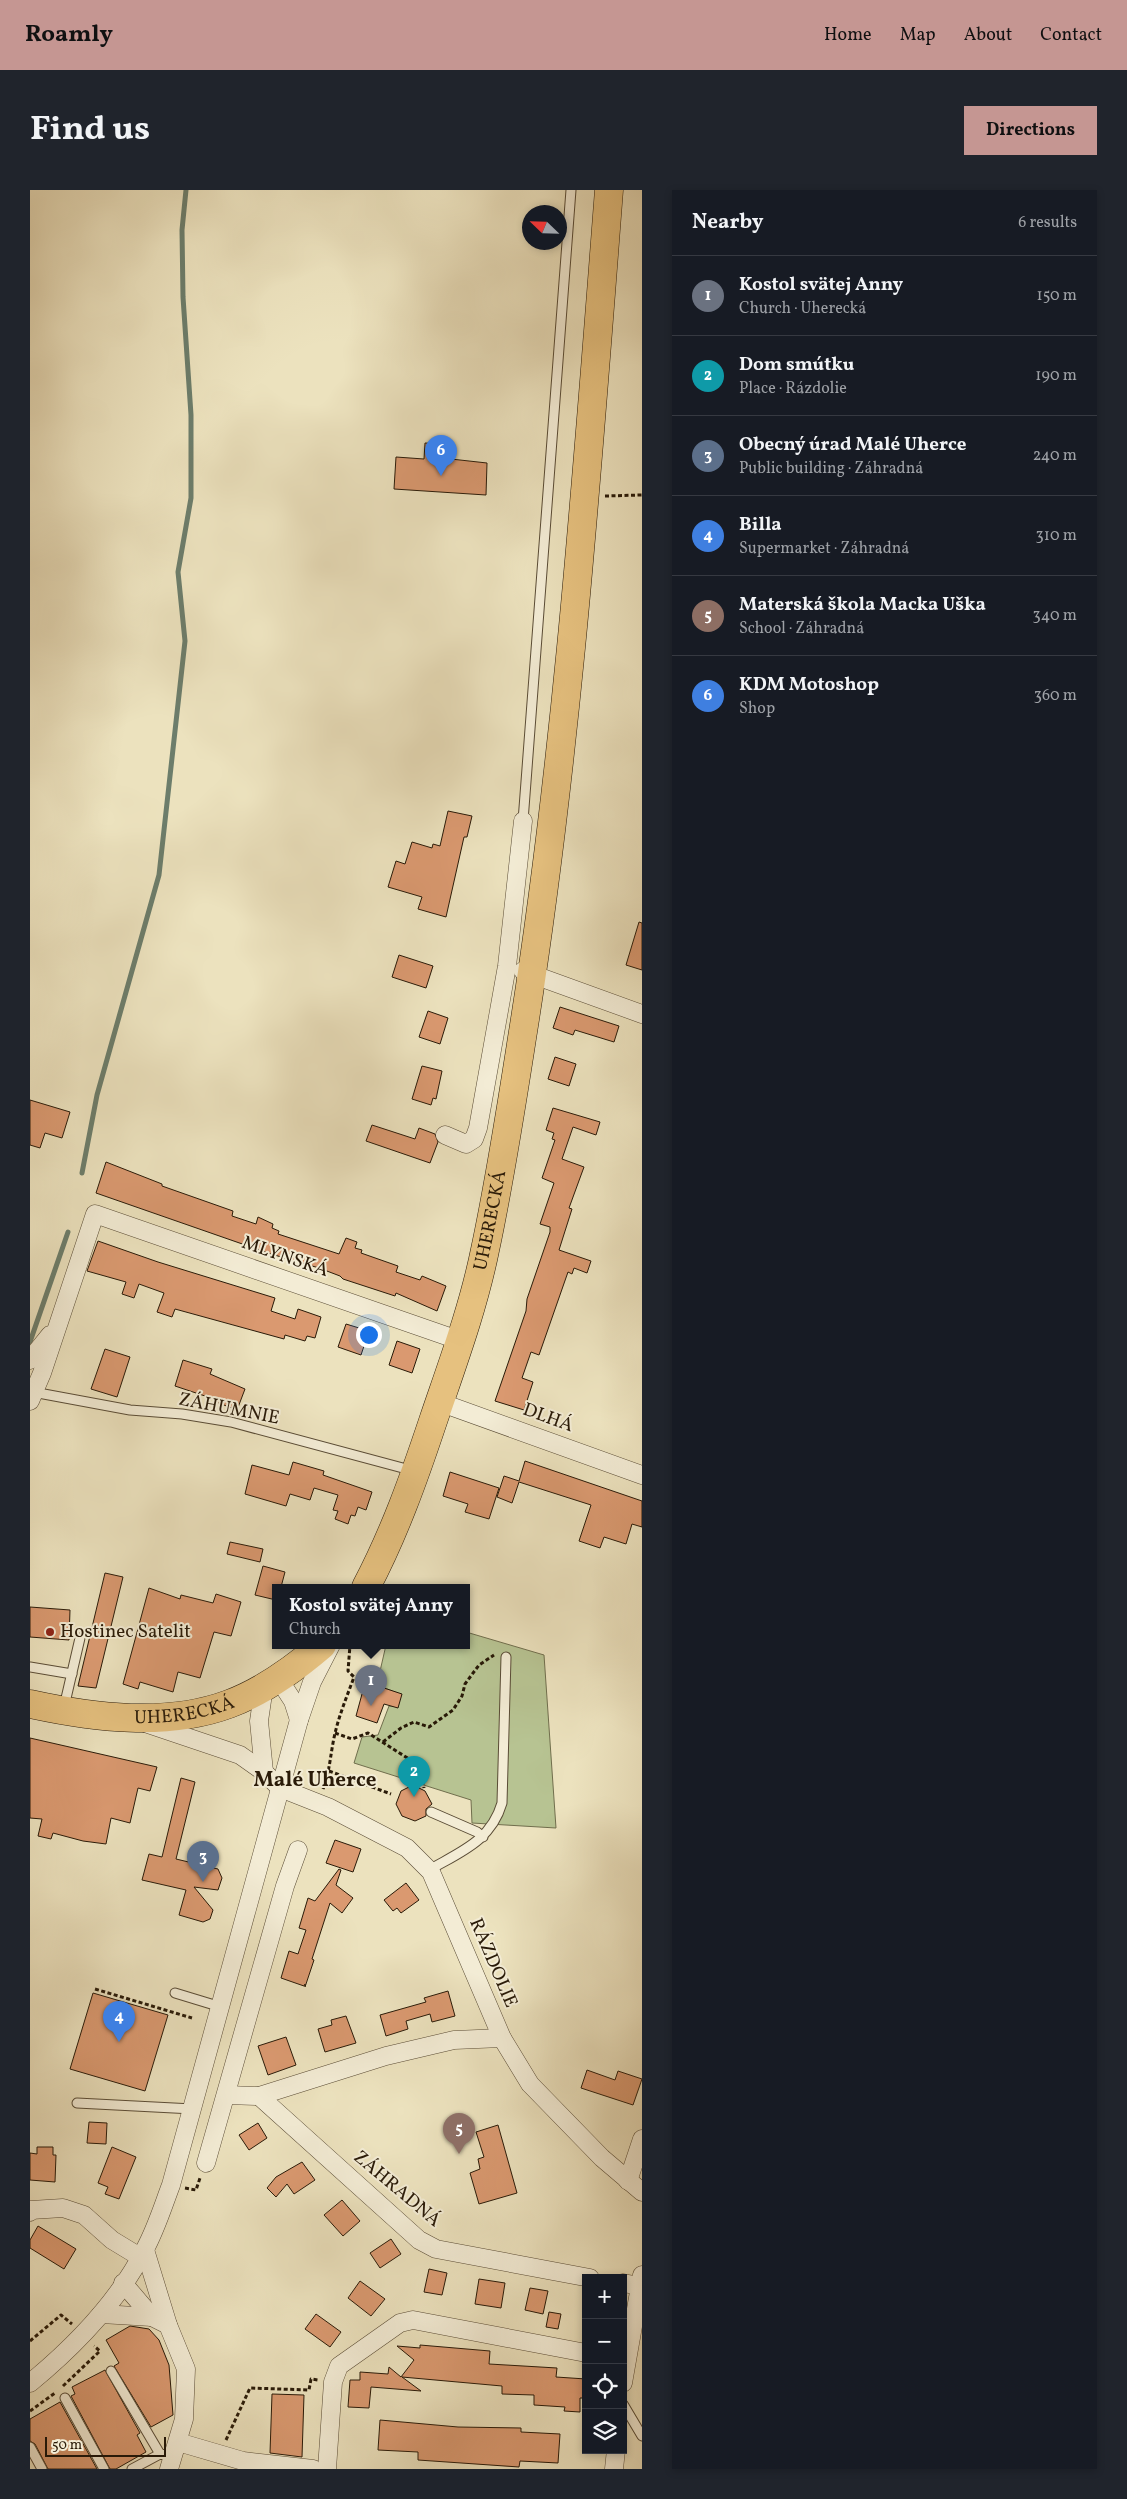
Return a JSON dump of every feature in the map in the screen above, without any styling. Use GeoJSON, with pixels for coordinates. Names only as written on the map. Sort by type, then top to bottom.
{"type":"FeatureCollection","features":[{"type":"Feature","properties":{"kind":"main road","name":"UHERECKÁ"},"geometry":{"type":"LineString","coordinates":[[367,1584],[389,1540],[416,1471],[461,1341],[485,1252],[520,970],[550,837],[585,496],[609,190]]}},
{"type":"Feature","properties":{"kind":"main road","name":"UHERECKÁ"},"geometry":{"type":"LineString","coordinates":[[30,1704],[128,1718],[153,1718],[204,1710],[228,1704],[271,1683],[317,1649]]}},
{"type":"Feature","properties":{"kind":"street"},"geometry":{"type":"LineString","coordinates":[[445,1135],[466,1144],[471,1143],[478,1128],[520,970],[523,821]]}},
{"type":"Feature","properties":{"kind":"street"},"geometry":{"type":"LineString","coordinates":[[520,970],[642,1014]]}},
{"type":"Feature","properties":{"kind":"street","name":"MLYNSKÁ"},"geometry":{"type":"LineString","coordinates":[[55,1329],[95,1214],[461,1341]]}},
{"type":"Feature","properties":{"kind":"street"},"geometry":{"type":"LineString","coordinates":[[30,1360],[55,1329]]}},
{"type":"Feature","properties":{"kind":"street"},"geometry":{"type":"LineString","coordinates":[[31,1397],[42,1373],[55,1329]]}},
{"type":"Feature","properties":{"kind":"street","name":"DLHÁ"},"geometry":{"type":"LineString","coordinates":[[439,1402],[642,1474]]}},
{"type":"Feature","properties":{"kind":"street"},"geometry":{"type":"LineString","coordinates":[[30,2383],[84,2334],[101,2314],[142,2254],[171,2185],[280,1788],[289,1763],[299,1720],[312,1682],[328,1649]]}},
{"type":"Feature","properties":{"kind":"street"},"geometry":{"type":"LineString","coordinates":[[264,1772],[259,1721],[271,1683],[293,1701],[299,1720]]}},
{"type":"Feature","properties":{"kind":"street"},"geometry":{"type":"LineString","coordinates":[[128,1718],[216,1745],[240,1755],[264,1772],[280,1788]]}},
{"type":"Feature","properties":{"kind":"street","name":"RÁZDOLIE"},"geometry":{"type":"LineString","coordinates":[[280,1788],[328,1807],[407,1848],[429,1870],[502,2038],[530,2084],[602,2158],[642,2192]]}},
{"type":"Feature","properties":{"kind":"street"},"geometry":{"type":"LineString","coordinates":[[206,2163],[285,1886],[298,1850]]}},
{"type":"Feature","properties":{"kind":"street"},"geometry":{"type":"LineString","coordinates":[[226,2094],[259,2096],[386,2056],[454,2040],[502,2038]]}},
{"type":"Feature","properties":{"kind":"street","name":"ZÁHRADNÁ"},"geometry":{"type":"LineString","coordinates":[[259,2096],[420,2240],[436,2249],[582,2276]]}},
{"type":"Feature","properties":{"kind":"street"},"geometry":{"type":"LineString","coordinates":[[628,2180],[642,2139]]}},
{"type":"Feature","properties":{"kind":"street"},"geometry":{"type":"LineString","coordinates":[[30,2212],[31,2210],[63,2208],[84,2215],[112,2240],[142,2254],[160,2297],[160,2321]]}},
{"type":"Feature","properties":{"kind":"street"},"geometry":{"type":"LineString","coordinates":[[625,2364],[635,2281]]}},
{"type":"Feature","properties":{"kind":"street"},"geometry":{"type":"LineString","coordinates":[[123,2283],[137,2286],[160,2297]]}},
{"type":"Feature","properties":{"kind":"street"},"geometry":{"type":"LineString","coordinates":[[123,2283],[160,2321],[186,2369],[184,2419],[170,2455],[313,2469]]}},
{"type":"Feature","properties":{"kind":"street"},"geometry":{"type":"LineString","coordinates":[[101,2314],[160,2321]]}},
{"type":"Feature","properties":{"kind":"street"},"geometry":{"type":"LineString","coordinates":[[327,2469],[332,2382],[339,2366],[400,2323],[412,2320],[582,2352]]}},
{"type":"Feature","properties":{"kind":"street"},"geometry":{"type":"LineString","coordinates":[[614,2469],[616,2454]]}},
{"type":"Feature","properties":{"kind":"lane"},"geometry":{"type":"LineString","coordinates":[[523,821],[571,190]]}},
{"type":"Feature","properties":{"kind":"lane","name":"ZÁHUMNIE"},"geometry":{"type":"LineString","coordinates":[[31,1397],[130,1410],[182,1414],[231,1422],[416,1471]]}},
{"type":"Feature","properties":{"kind":"lane"},"geometry":{"type":"LineString","coordinates":[[63,1710],[80,1638]]}},
{"type":"Feature","properties":{"kind":"lane"},"geometry":{"type":"LineString","coordinates":[[429,1870],[473,1845],[483,1837],[498,1818],[502,1803],[506,1657]]}},
{"type":"Feature","properties":{"kind":"lane"},"geometry":{"type":"LineString","coordinates":[[30,1667],[72,1674]]}},
{"type":"Feature","properties":{"kind":"lane"},"geometry":{"type":"LineString","coordinates":[[431,1812],[477,1832],[483,1837]]}},
{"type":"Feature","properties":{"kind":"lane"},"geometry":{"type":"LineString","coordinates":[[175,1993],[221,2007]]}},
{"type":"Feature","properties":{"kind":"lane"},"geometry":{"type":"LineString","coordinates":[[77,2103],[192,2109]]}},
{"type":"Feature","properties":{"kind":"lane"},"geometry":{"type":"LineString","coordinates":[[111,2372],[170,2455],[132,2469]]}},
{"type":"Feature","properties":{"kind":"lane"},"geometry":{"type":"LineString","coordinates":[[65,2398],[104,2469]]}},
{"type":"Feature","properties":{"kind":"lane"},"geometry":{"type":"LineString","coordinates":[[626,2409],[642,2436]]}},
{"type":"Feature","properties":{"kind":"lane"},"geometry":{"type":"LineString","coordinates":[[30,2448],[42,2469]]}},
{"type":"Feature","properties":{"kind":"path"},"geometry":{"type":"LineString","coordinates":[[585,496],[642,495]]}},
{"type":"Feature","properties":{"kind":"path"},"geometry":{"type":"LineString","coordinates":[[322,1793],[329,1771],[335,1733],[354,1677],[348,1672],[350,1649]]}},
{"type":"Feature","properties":{"kind":"path"},"geometry":{"type":"LineString","coordinates":[[383,1742],[401,1728],[414,1722],[429,1727],[453,1710],[462,1696],[465,1684],[471,1680],[479,1665],[496,1653],[506,1657]]}},
{"type":"Feature","properties":{"kind":"path"},"geometry":{"type":"LineString","coordinates":[[335,1733],[352,1738],[368,1733],[383,1742],[409,1759],[413,1767],[422,1774],[424,1788]]}},
{"type":"Feature","properties":{"kind":"path"},"geometry":{"type":"LineString","coordinates":[[329,1771],[391,1794]]}},
{"type":"Feature","properties":{"kind":"path"},"geometry":{"type":"LineString","coordinates":[[95,1989],[160,2010],[192,2018]]}},
{"type":"Feature","properties":{"kind":"path"},"geometry":{"type":"LineString","coordinates":[[171,2185],[196,2190],[206,2163]]}},
{"type":"Feature","properties":{"kind":"path"},"geometry":{"type":"LineString","coordinates":[[30,2341],[61,2315],[84,2334],[100,2351],[58,2391],[30,2411]]}},
{"type":"Feature","properties":{"kind":"path"},"geometry":{"type":"LineString","coordinates":[[224,2445],[250,2388],[309,2390],[311,2380],[332,2382]]}},
{"type":"Feature","properties":{"kind":"green space"},"geometry":{"type":"Polygon","coordinates":[[[470,1633],[544,1655],[556,1828],[472,1823],[471,1800],[354,1763],[362,1737],[378,1735],[389,1706],[395,1706],[400,1694],[379,1686],[378,1680],[385,1649],[470,1649],[470,1633]]]}},
{"type":"Feature","properties":{"kind":"building"},"geometry":{"type":"Polygon","coordinates":[[[425,443],[443,444],[442,458],[487,463],[486,495],[394,489],[396,457],[424,459],[425,443]]]}},
{"type":"Feature","properties":{"kind":"building"},"geometry":{"type":"Polygon","coordinates":[[[448,811],[472,816],[467,837],[464,837],[446,917],[418,909],[422,897],[388,887],[396,861],[405,864],[412,842],[432,848],[433,844],[440,846],[448,811]]]}},
{"type":"Feature","properties":{"kind":"building"},"geometry":{"type":"Polygon","coordinates":[[[639,922],[642,923],[642,970],[626,965],[639,922]]]}},
{"type":"Feature","properties":{"kind":"building"},"geometry":{"type":"Polygon","coordinates":[[[399,955],[433,966],[426,988],[392,977],[399,955]]]}},
{"type":"Feature","properties":{"kind":"building"},"geometry":{"type":"Polygon","coordinates":[[[560,1007],[619,1026],[614,1042],[575,1030],[573,1035],[553,1028],[560,1007]]]}},
{"type":"Feature","properties":{"kind":"building"},"geometry":{"type":"Polygon","coordinates":[[[428,1011],[448,1018],[440,1044],[419,1037],[428,1011]]]}},
{"type":"Feature","properties":{"kind":"building"},"geometry":{"type":"Polygon","coordinates":[[[555,1057],[576,1064],[569,1086],[548,1079],[555,1057]]]}},
{"type":"Feature","properties":{"kind":"building"},"geometry":{"type":"Polygon","coordinates":[[[422,1066],[442,1071],[436,1099],[433,1098],[431,1105],[412,1099],[422,1066]]]}},
{"type":"Feature","properties":{"kind":"building"},"geometry":{"type":"Polygon","coordinates":[[[30,1100],[70,1112],[62,1138],[45,1133],[40,1148],[30,1145],[30,1100]]]}},
{"type":"Feature","properties":{"kind":"building"},"geometry":{"type":"Polygon","coordinates":[[[553,1108],[600,1122],[596,1135],[573,1127],[562,1159],[584,1167],[569,1208],[572,1209],[559,1250],[591,1261],[587,1273],[574,1268],[572,1274],[568,1272],[539,1355],[531,1352],[522,1378],[533,1382],[524,1410],[495,1401],[526,1311],[527,1299],[550,1232],[550,1227],[540,1224],[554,1183],[542,1178],[555,1140],[552,1139],[554,1133],[546,1130],[553,1108]]]}},
{"type":"Feature","properties":{"kind":"building"},"geometry":{"type":"Polygon","coordinates":[[[372,1125],[415,1139],[419,1128],[435,1134],[438,1142],[430,1163],[366,1141],[372,1125]]]}},
{"type":"Feature","properties":{"kind":"building"},"geometry":{"type":"Polygon","coordinates":[[[106,1162],[162,1184],[162,1186],[233,1211],[232,1216],[256,1224],[258,1217],[273,1224],[272,1228],[279,1231],[278,1234],[339,1254],[346,1238],[357,1242],[355,1248],[362,1250],[361,1253],[398,1266],[396,1272],[420,1280],[422,1276],[446,1286],[437,1311],[396,1293],[395,1296],[343,1279],[319,1268],[271,1254],[96,1193],[106,1162]]]}},
{"type":"Feature","properties":{"kind":"building"},"geometry":{"type":"Polygon","coordinates":[[[98,1241],[158,1262],[275,1298],[271,1311],[295,1319],[298,1309],[321,1317],[315,1338],[307,1336],[305,1341],[285,1335],[284,1339],[175,1309],[172,1317],[157,1312],[164,1293],[139,1284],[134,1298],[122,1294],[126,1282],[87,1271],[98,1241]]]}},
{"type":"Feature","properties":{"kind":"building"},"geometry":{"type":"Polygon","coordinates":[[[346,1324],[369,1331],[361,1355],[338,1347],[346,1324]]]}},
{"type":"Feature","properties":{"kind":"building"},"geometry":{"type":"Polygon","coordinates":[[[397,1341],[420,1349],[412,1373],[389,1365],[397,1341]]]}},
{"type":"Feature","properties":{"kind":"building"},"geometry":{"type":"Polygon","coordinates":[[[105,1349],[130,1357],[117,1397],[91,1389],[105,1349]]]}},
{"type":"Feature","properties":{"kind":"building"},"geometry":{"type":"Polygon","coordinates":[[[183,1360],[212,1369],[210,1374],[245,1389],[237,1410],[216,1402],[217,1400],[175,1386],[183,1360]]]}},
{"type":"Feature","properties":{"kind":"building"},"geometry":{"type":"Polygon","coordinates":[[[525,1461],[642,1501],[642,1527],[632,1524],[626,1544],[604,1537],[600,1548],[579,1541],[591,1505],[519,1482],[512,1503],[497,1497],[504,1476],[519,1481],[525,1461]]]}},
{"type":"Feature","properties":{"kind":"building"},"geometry":{"type":"Polygon","coordinates":[[[293,1462],[324,1471],[323,1475],[372,1492],[366,1510],[358,1507],[355,1516],[351,1515],[348,1524],[335,1519],[338,1511],[333,1510],[338,1495],[314,1488],[310,1500],[290,1494],[286,1506],[245,1494],[252,1465],[289,1475],[293,1462]]]}},
{"type":"Feature","properties":{"kind":"building"},"geometry":{"type":"Polygon","coordinates":[[[450,1472],[499,1488],[489,1519],[465,1512],[468,1504],[443,1496],[450,1472]]]}},
{"type":"Feature","properties":{"kind":"building"},"geometry":{"type":"Polygon","coordinates":[[[230,1542],[263,1549],[260,1562],[227,1554],[230,1542]]]}},
{"type":"Feature","properties":{"kind":"building"},"geometry":{"type":"Polygon","coordinates":[[[263,1566],[285,1572],[282,1584],[272,1584],[272,1599],[255,1595],[263,1566]]]}},
{"type":"Feature","properties":{"kind":"building"},"geometry":{"type":"Polygon","coordinates":[[[105,1573],[123,1577],[96,1688],[78,1686],[105,1573]]]}},
{"type":"Feature","properties":{"kind":"building"},"geometry":{"type":"Polygon","coordinates":[[[149,1588],[180,1599],[181,1595],[213,1603],[216,1594],[241,1602],[231,1636],[214,1632],[200,1678],[178,1672],[173,1692],[140,1682],[138,1689],[123,1684],[149,1588]]]}},
{"type":"Feature","properties":{"kind":"building"},"geometry":{"type":"Polygon","coordinates":[[[30,1607],[70,1610],[69,1640],[30,1637],[30,1607]]]}},
{"type":"Feature","properties":{"kind":"building"},"geometry":{"type":"Polygon","coordinates":[[[372,1684],[402,1694],[398,1708],[384,1704],[377,1723],[356,1716],[362,1694],[372,1684]]]}},
{"type":"Feature","properties":{"kind":"building"},"geometry":{"type":"Polygon","coordinates":[[[30,1738],[157,1767],[150,1791],[138,1788],[130,1823],[111,1818],[106,1844],[83,1841],[53,1833],[51,1839],[38,1836],[42,1819],[30,1818],[30,1738]]]}},
{"type":"Feature","properties":{"kind":"building"},"geometry":{"type":"Polygon","coordinates":[[[181,1778],[195,1782],[176,1859],[218,1869],[222,1878],[218,1890],[194,1887],[213,1910],[210,1919],[203,1922],[179,1915],[186,1890],[142,1880],[149,1854],[162,1857],[181,1778]]]}},
{"type":"Feature","properties":{"kind":"building"},"geometry":{"type":"Polygon","coordinates":[[[413,1785],[425,1791],[432,1804],[426,1809],[426,1816],[415,1821],[402,1816],[396,1804],[401,1791],[413,1785]]]}},
{"type":"Feature","properties":{"kind":"building"},"geometry":{"type":"Polygon","coordinates":[[[335,1840],[361,1849],[353,1872],[326,1863],[335,1840]]]}},
{"type":"Feature","properties":{"kind":"building"},"geometry":{"type":"Polygon","coordinates":[[[339,1869],[341,1870],[336,1885],[353,1898],[342,1913],[330,1903],[305,1987],[305,1984],[304,1986],[281,1978],[289,1951],[298,1954],[306,1930],[299,1928],[308,1898],[315,1901],[339,1869]]]}},
{"type":"Feature","properties":{"kind":"building"},"geometry":{"type":"Polygon","coordinates":[[[406,1883],[419,1900],[401,1913],[397,1908],[393,1911],[384,1900],[406,1883]]]}},
{"type":"Feature","properties":{"kind":"building"},"geometry":{"type":"Polygon","coordinates":[[[448,1991],[455,2016],[432,2022],[430,2014],[406,2021],[408,2029],[386,2036],[380,2015],[426,2002],[424,1998],[448,1991]]]}},
{"type":"Feature","properties":{"kind":"building"},"geometry":{"type":"Polygon","coordinates":[[[93,1993],[168,2015],[145,2091],[70,2069],[93,1993]]]}},
{"type":"Feature","properties":{"kind":"building"},"geometry":{"type":"Polygon","coordinates":[[[346,2016],[356,2043],[325,2052],[318,2029],[332,2025],[331,2020],[346,2016]]]}},
{"type":"Feature","properties":{"kind":"building"},"geometry":{"type":"Polygon","coordinates":[[[286,2037],[296,2065],[268,2075],[258,2046],[286,2037]]]}},
{"type":"Feature","properties":{"kind":"building"},"geometry":{"type":"Polygon","coordinates":[[[587,2070],[615,2080],[618,2071],[642,2079],[633,2105],[581,2088],[587,2070]]]}},
{"type":"Feature","properties":{"kind":"building"},"geometry":{"type":"Polygon","coordinates":[[[89,2122],[107,2123],[106,2144],[87,2143],[89,2122]]]}},
{"type":"Feature","properties":{"kind":"building"},"geometry":{"type":"Polygon","coordinates":[[[258,2123],[267,2138],[249,2150],[239,2135],[258,2123]]]}},
{"type":"Feature","properties":{"kind":"building"},"geometry":{"type":"Polygon","coordinates":[[[498,2125],[517,2193],[479,2204],[470,2173],[480,2169],[478,2159],[484,2157],[476,2132],[498,2125]]]}},
{"type":"Feature","properties":{"kind":"building"},"geometry":{"type":"Polygon","coordinates":[[[37,2147],[53,2147],[53,2155],[56,2155],[55,2182],[30,2180],[30,2153],[37,2154],[37,2147]]]}},
{"type":"Feature","properties":{"kind":"building"},"geometry":{"type":"Polygon","coordinates":[[[112,2147],[136,2157],[119,2199],[105,2194],[108,2187],[98,2183],[112,2147]]]}},
{"type":"Feature","properties":{"kind":"building"},"geometry":{"type":"Polygon","coordinates":[[[302,2162],[315,2180],[294,2194],[287,2184],[276,2197],[267,2188],[276,2177],[302,2162]]]}},
{"type":"Feature","properties":{"kind":"building"},"geometry":{"type":"Polygon","coordinates":[[[342,2200],[360,2221],[343,2236],[324,2215],[342,2200]]]}},
{"type":"Feature","properties":{"kind":"building"},"geometry":{"type":"Polygon","coordinates":[[[38,2226],[76,2249],[64,2269],[30,2248],[30,2240],[38,2226]]]}},
{"type":"Feature","properties":{"kind":"building"},"geometry":{"type":"Polygon","coordinates":[[[391,2239],[401,2254],[380,2268],[370,2253],[391,2239]]]}},
{"type":"Feature","properties":{"kind":"building"},"geometry":{"type":"Polygon","coordinates":[[[429,2269],[447,2273],[442,2295],[424,2292],[429,2269]]]}},
{"type":"Feature","properties":{"kind":"building"},"geometry":{"type":"Polygon","coordinates":[[[479,2279],[505,2283],[501,2308],[475,2304],[479,2279]]]}},
{"type":"Feature","properties":{"kind":"building"},"geometry":{"type":"Polygon","coordinates":[[[360,2281],[385,2299],[371,2316],[348,2298],[360,2281]]]}},
{"type":"Feature","properties":{"kind":"building"},"geometry":{"type":"Polygon","coordinates":[[[530,2288],[548,2291],[543,2314],[525,2310],[530,2288]]]}},
{"type":"Feature","properties":{"kind":"building"},"geometry":{"type":"Polygon","coordinates":[[[549,2312],[561,2314],[558,2329],[546,2327],[549,2312]]]}},
{"type":"Feature","properties":{"kind":"building"},"geometry":{"type":"Polygon","coordinates":[[[316,2314],[341,2332],[330,2347],[305,2329],[316,2314]]]}},
{"type":"Feature","properties":{"kind":"building"},"geometry":{"type":"Polygon","coordinates":[[[130,2326],[149,2329],[159,2340],[169,2365],[173,2415],[151,2427],[114,2366],[119,2363],[106,2340],[130,2326]]]}},
{"type":"Feature","properties":{"kind":"building"},"geometry":{"type":"Polygon","coordinates":[[[420,2345],[490,2351],[489,2364],[557,2368],[556,2377],[582,2379],[580,2412],[564,2411],[565,2407],[534,2405],[534,2395],[502,2394],[502,2386],[402,2377],[421,2391],[371,2387],[369,2408],[348,2407],[350,2380],[360,2380],[360,2372],[388,2374],[389,2367],[401,2377],[414,2360],[397,2346],[420,2348],[420,2345]]]}},
{"type":"Feature","properties":{"kind":"building"},"geometry":{"type":"Polygon","coordinates":[[[105,2370],[140,2433],[137,2435],[146,2452],[116,2469],[110,2469],[71,2396],[75,2394],[72,2387],[105,2370]]]}},
{"type":"Feature","properties":{"kind":"building"},"geometry":{"type":"Polygon","coordinates":[[[272,2394],[304,2395],[302,2457],[270,2453],[272,2394]]]}},
{"type":"Feature","properties":{"kind":"building"},"geometry":{"type":"Polygon","coordinates":[[[60,2402],[97,2469],[48,2469],[35,2444],[30,2441],[30,2419],[60,2402]]]}},
{"type":"Feature","properties":{"kind":"building"},"geometry":{"type":"Polygon","coordinates":[[[380,2420],[458,2427],[521,2428],[521,2432],[560,2434],[558,2463],[520,2461],[519,2467],[418,2460],[418,2452],[378,2450],[380,2420]]]}},
{"type":"Feature","properties":{"kind":"waterway"},"geometry":{"type":"LineString","coordinates":[[82,1173],[97,1095],[159,875],[185,641],[178,572],[191,498],[191,415],[183,297],[182,230],[186,190]]}},
{"type":"Feature","properties":{"kind":"waterway"},"geometry":{"type":"LineString","coordinates":[[30,1342],[68,1232]]}},
{"type":"Feature","properties":{"kind":"place","name":"KDM Motoshop"},"geometry":{"type":"Point","coordinates":[441,476]}},
{"type":"Feature","properties":{"kind":"place","name":"Hostinec Satelit"},"geometry":{"type":"Point","coordinates":[50,1632]}},
{"type":"Feature","properties":{"kind":"place","name":"Kostol svätej Anny"},"geometry":{"type":"Point","coordinates":[371,1706]}},
{"type":"Feature","properties":{"kind":"place","name":"Dom smútku"},"geometry":{"type":"Point","coordinates":[414,1797]}},
{"type":"Feature","properties":{"kind":"place","name":"Obecný úrad Malé Uherce"},"geometry":{"type":"Point","coordinates":[203,1882]}},
{"type":"Feature","properties":{"kind":"place","name":"Billa"},"geometry":{"type":"Point","coordinates":[119,2042]}},
{"type":"Feature","properties":{"kind":"place","name":"Materská škola Macka Uška"},"geometry":{"type":"Point","coordinates":[459,2154]}},
{"type":"Feature","properties":{"kind":"district","name":"Malé Uherce"},"geometry":{"type":"Point","coordinates":[315,1780]}}]}
